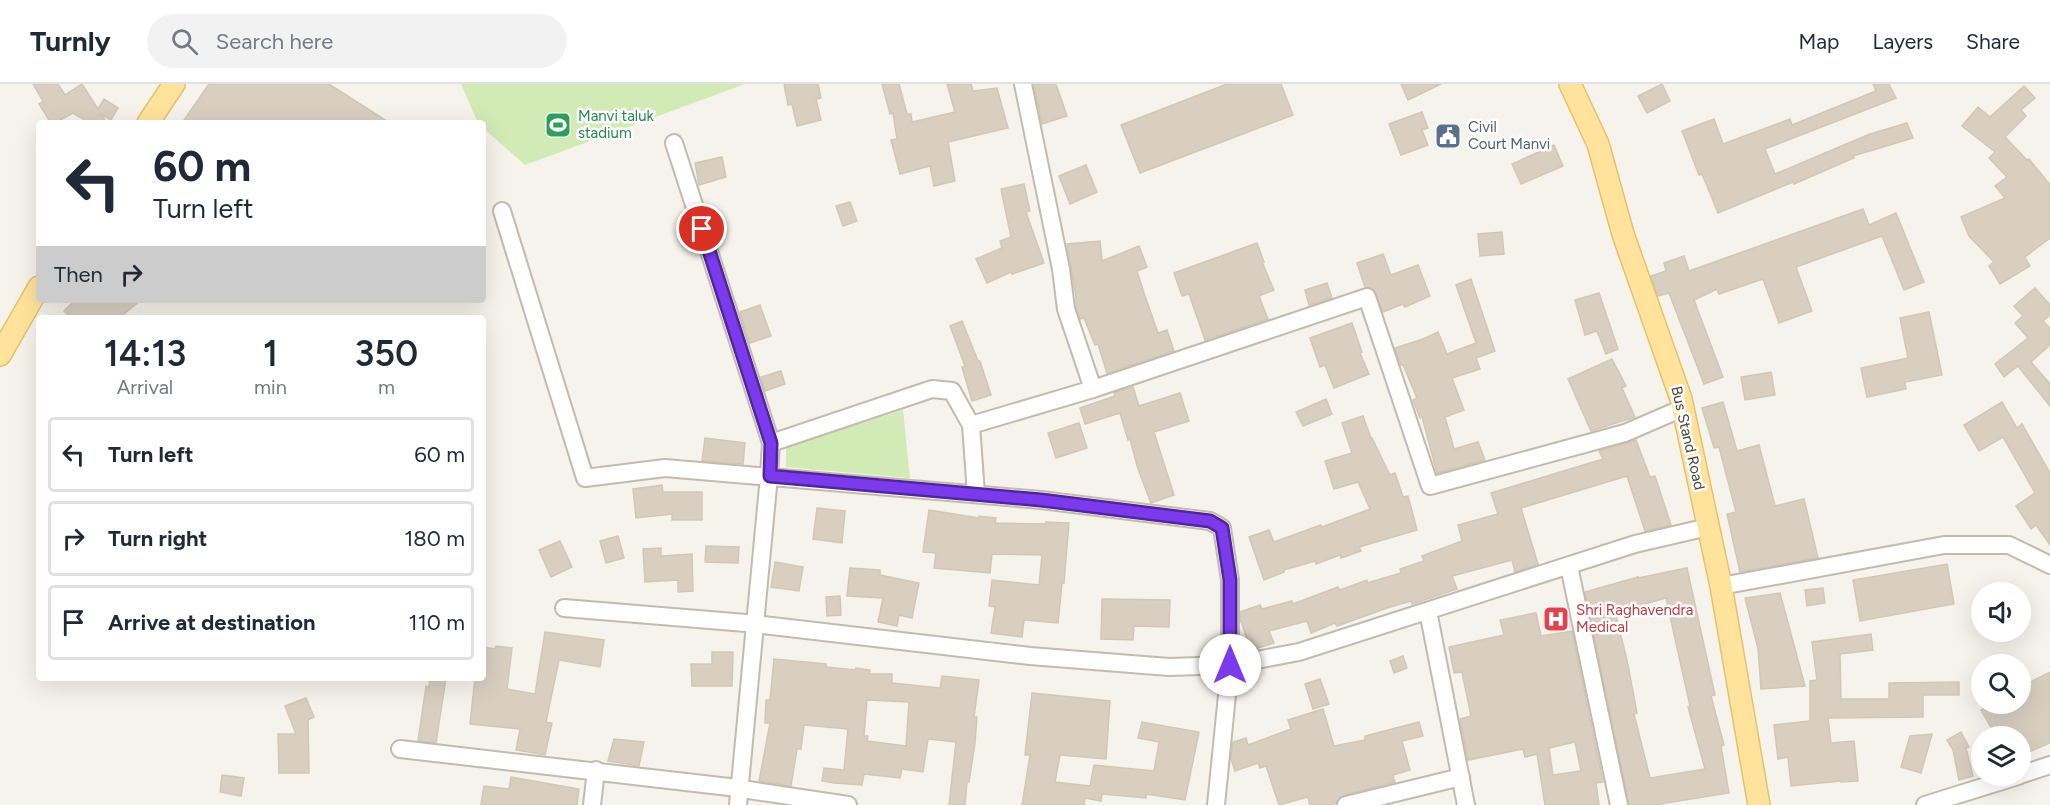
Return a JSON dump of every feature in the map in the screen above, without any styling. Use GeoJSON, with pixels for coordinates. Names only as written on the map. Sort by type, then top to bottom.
{"type":"FeatureCollection","features":[{"type":"Feature","properties":{"kind":"main road"},"geometry":{"type":"LineString","coordinates":[[150,120],[174,84]]}},
{"type":"Feature","properties":{"kind":"main road","name":"Bus Stand Road"},"geometry":{"type":"LineString","coordinates":[[1570,84],[1598,144],[1623,234],[1683,408],[1721,586],[1759,805]]}},
{"type":"Feature","properties":{"kind":"main road"},"geometry":{"type":"LineString","coordinates":[[0,355],[36,292]]}},
{"type":"Feature","properties":{"kind":"street"},"geometry":{"type":"LineString","coordinates":[[1023,84],[1061,269],[1066,309],[1093,389]]}},
{"type":"Feature","properties":{"kind":"street"},"geometry":{"type":"LineString","coordinates":[[674,143],[771,443],[770,476],[739,797]]}},
{"type":"Feature","properties":{"kind":"street"},"geometry":{"type":"LineString","coordinates":[[502,211],[585,478],[665,468],[770,476],[1041,500],[1210,521],[1222,528],[1230,580],[1230,665],[1216,805]]}},
{"type":"Feature","properties":{"kind":"street"},"geometry":{"type":"LineString","coordinates":[[971,424],[1093,389],[1367,297],[1430,486],[1625,433],[1683,408]]}},
{"type":"Feature","properties":{"kind":"street"},"geometry":{"type":"LineString","coordinates":[[771,443],[932,389],[952,391],[971,424],[976,494]]}},
{"type":"Feature","properties":{"kind":"street"},"geometry":{"type":"LineString","coordinates":[[564,608],[755,624],[1030,656],[1168,667],[1230,665],[1299,652],[1635,544],[1708,527]]}},
{"type":"Feature","properties":{"kind":"street"},"geometry":{"type":"LineString","coordinates":[[1721,586],[1944,544],[2009,545],[2050,565]]}},
{"type":"Feature","properties":{"kind":"street"},"geometry":{"type":"LineString","coordinates":[[1569,566],[1619,805]]}},
{"type":"Feature","properties":{"kind":"street"},"geometry":{"type":"LineString","coordinates":[[1428,611],[1466,805]]}},
{"type":"Feature","properties":{"kind":"street"},"geometry":{"type":"LineString","coordinates":[[400,749],[596,770],[739,797],[848,805]]}},
{"type":"Feature","properties":{"kind":"street"},"geometry":{"type":"LineString","coordinates":[[2031,771],[2050,765]]}},
{"type":"Feature","properties":{"kind":"street"},"geometry":{"type":"LineString","coordinates":[[592,805],[596,770]]}},
{"type":"Feature","properties":{"kind":"street"},"geometry":{"type":"LineString","coordinates":[[1346,805],[1461,777]]}},
{"type":"Feature","properties":{"kind":"street"},"geometry":{"type":"LineString","coordinates":[[1925,805],[1985,786]]}},
{"type":"Feature","properties":{"kind":"shaded area","name":"Shri Raghavendra Medical"},"geometry":{"type":"Polygon","coordinates":[[[1567,606],[1571,627],[1546,632],[1542,611],[1567,606]]]}},
{"type":"Feature","properties":{"kind":"green space","name":"Manvi taluk stadium"},"geometry":{"type":"Polygon","coordinates":[[[461,84],[745,84],[525,165],[486,131],[486,120],[477,120],[461,84]]]}},
{"type":"Feature","properties":{"kind":"green space"},"geometry":{"type":"Polygon","coordinates":[[[903,410],[910,478],[786,467],[786,447],[903,410]]]}},
{"type":"Feature","properties":{"kind":"building"},"geometry":{"type":"Polygon","coordinates":[[[33,84],[58,84],[65,95],[82,84],[98,109],[104,99],[118,108],[111,120],[101,114],[105,120],[85,120],[73,113],[60,120],[49,120],[39,104],[43,101],[33,84]]]}},
{"type":"Feature","properties":{"kind":"building"},"geometry":{"type":"Polygon","coordinates":[[[209,84],[329,84],[385,120],[184,120],[209,84]]]}},
{"type":"Feature","properties":{"kind":"building"},"geometry":{"type":"Polygon","coordinates":[[[784,84],[818,84],[821,98],[816,99],[821,120],[797,126],[792,104],[788,105],[784,84]]]}},
{"type":"Feature","properties":{"kind":"building"},"geometry":{"type":"Polygon","coordinates":[[[882,84],[899,84],[907,114],[911,114],[912,122],[955,112],[947,84],[971,84],[973,91],[997,88],[1008,128],[948,142],[955,181],[934,186],[930,166],[900,174],[891,140],[897,139],[893,113],[890,114],[882,84]]]}},
{"type":"Feature","properties":{"kind":"building"},"geometry":{"type":"Polygon","coordinates":[[[1034,84],[1056,84],[1067,116],[1042,124],[1034,84]]]}},
{"type":"Feature","properties":{"kind":"building"},"geometry":{"type":"Polygon","coordinates":[[[1227,84],[1281,84],[1293,115],[1140,173],[1121,125],[1227,84]]]}},
{"type":"Feature","properties":{"kind":"building"},"geometry":{"type":"Polygon","coordinates":[[[1401,84],[1441,84],[1408,100],[1401,84]]]}},
{"type":"Feature","properties":{"kind":"building"},"geometry":{"type":"Polygon","coordinates":[[[1662,84],[1670,101],[1647,113],[1638,96],[1662,84]]]}},
{"type":"Feature","properties":{"kind":"building"},"geometry":{"type":"Polygon","coordinates":[[[1873,84],[1889,84],[1896,98],[1765,149],[1775,174],[1870,134],[1907,123],[1913,138],[1853,156],[1854,158],[1794,184],[1793,182],[1718,213],[1702,174],[1699,175],[1682,131],[1714,119],[1723,144],[1790,119],[1792,125],[1876,91],[1873,84]]]}},
{"type":"Feature","properties":{"kind":"building"},"geometry":{"type":"Polygon","coordinates":[[[2024,86],[2035,98],[2021,110],[2026,116],[2005,137],[2027,160],[2029,159],[2050,185],[2050,238],[2025,257],[2030,266],[2000,284],[1989,266],[1994,262],[1969,236],[1961,217],[2005,198],[1995,186],[2007,177],[1989,158],[1995,152],[1962,126],[1978,107],[1990,117],[2024,86]]]}},
{"type":"Feature","properties":{"kind":"building"},"geometry":{"type":"Polygon","coordinates":[[[1422,112],[1428,128],[1422,130],[1428,145],[1401,155],[1389,124],[1422,112]]]}},
{"type":"Feature","properties":{"kind":"building"},"geometry":{"type":"Polygon","coordinates":[[[1554,145],[1563,166],[1521,184],[1512,164],[1554,145]]]}},
{"type":"Feature","properties":{"kind":"building"},"geometry":{"type":"Polygon","coordinates":[[[722,157],[726,177],[699,185],[695,163],[722,157]]]}},
{"type":"Feature","properties":{"kind":"building"},"geometry":{"type":"Polygon","coordinates":[[[1086,165],[1097,192],[1070,204],[1059,176],[1086,165]]]}},
{"type":"Feature","properties":{"kind":"building"},"geometry":{"type":"Polygon","coordinates":[[[1024,184],[1030,211],[1026,212],[1044,263],[1012,274],[1011,272],[987,283],[976,259],[1002,248],[1000,241],[1011,237],[1001,189],[1024,184]]]}},
{"type":"Feature","properties":{"kind":"building"},"geometry":{"type":"Polygon","coordinates":[[[850,202],[857,221],[843,226],[836,206],[850,202]]]}},
{"type":"Feature","properties":{"kind":"building"},"geometry":{"type":"Polygon","coordinates":[[[1863,209],[1869,225],[1896,213],[1924,282],[1904,290],[1882,236],[1796,267],[1812,311],[1779,323],[1763,279],[1719,294],[1717,289],[1694,300],[1723,377],[1704,384],[1669,293],[1658,296],[1651,276],[1666,271],[1664,263],[1684,256],[1689,271],[1863,209]]]}},
{"type":"Feature","properties":{"kind":"building"},"geometry":{"type":"Polygon","coordinates":[[[1502,232],[1504,254],[1480,256],[1478,234],[1502,232]]]}},
{"type":"Feature","properties":{"kind":"building"},"geometry":{"type":"Polygon","coordinates":[[[1100,241],[1102,261],[1139,246],[1147,267],[1137,271],[1145,296],[1158,333],[1167,330],[1174,351],[1107,373],[1098,344],[1095,345],[1084,318],[1080,319],[1076,307],[1067,244],[1100,241]]]}},
{"type":"Feature","properties":{"kind":"building"},"geometry":{"type":"Polygon","coordinates":[[[1257,243],[1274,290],[1259,296],[1268,319],[1205,340],[1189,294],[1182,296],[1174,273],[1257,243]]]}},
{"type":"Feature","properties":{"kind":"building"},"geometry":{"type":"Polygon","coordinates":[[[1383,254],[1391,275],[1418,265],[1430,296],[1405,307],[1403,304],[1383,312],[1374,290],[1365,287],[1357,263],[1383,254]]]}},
{"type":"Feature","properties":{"kind":"building"},"geometry":{"type":"Polygon","coordinates":[[[1471,279],[1495,351],[1476,358],[1480,369],[1452,378],[1464,410],[1445,417],[1454,449],[1478,442],[1485,460],[1437,473],[1422,417],[1420,418],[1413,400],[1417,398],[1395,348],[1438,332],[1447,354],[1476,343],[1456,285],[1471,279]]]}},
{"type":"Feature","properties":{"kind":"building"},"geometry":{"type":"Polygon","coordinates":[[[1327,283],[1332,298],[1309,305],[1305,290],[1327,283]]]}},
{"type":"Feature","properties":{"kind":"building"},"geometry":{"type":"Polygon","coordinates":[[[2035,288],[2050,305],[2050,315],[2043,321],[2050,328],[2050,345],[2031,362],[2050,384],[2050,406],[2018,366],[2004,377],[1995,364],[2028,338],[2015,323],[2023,316],[2014,306],[2035,288]]]}},
{"type":"Feature","properties":{"kind":"building"},"geometry":{"type":"Polygon","coordinates":[[[1599,293],[1618,349],[1606,354],[1597,331],[1585,335],[1575,300],[1599,293]]]}},
{"type":"Feature","properties":{"kind":"building"},"geometry":{"type":"Polygon","coordinates":[[[72,303],[137,303],[123,315],[68,315],[64,311],[72,303]]]}},
{"type":"Feature","properties":{"kind":"building"},"geometry":{"type":"Polygon","coordinates":[[[760,305],[771,336],[750,343],[740,312],[760,305]]]}},
{"type":"Feature","properties":{"kind":"building"},"geometry":{"type":"Polygon","coordinates":[[[1929,312],[1942,375],[1905,382],[1906,389],[1867,397],[1861,368],[1908,358],[1900,318],[1929,312]]]}},
{"type":"Feature","properties":{"kind":"building"},"geometry":{"type":"Polygon","coordinates":[[[962,321],[978,361],[980,361],[991,395],[972,401],[962,367],[965,366],[950,326],[962,321]]]}},
{"type":"Feature","properties":{"kind":"building"},"geometry":{"type":"Polygon","coordinates":[[[1352,323],[1362,352],[1360,353],[1369,374],[1334,388],[1325,365],[1320,367],[1310,338],[1352,323]]]}},
{"type":"Feature","properties":{"kind":"building"},"geometry":{"type":"Polygon","coordinates":[[[1612,359],[1626,386],[1622,388],[1635,417],[1591,431],[1568,379],[1612,359]]]}},
{"type":"Feature","properties":{"kind":"building"},"geometry":{"type":"Polygon","coordinates":[[[781,371],[785,384],[765,391],[761,377],[781,371]]]}},
{"type":"Feature","properties":{"kind":"building"},"geometry":{"type":"Polygon","coordinates":[[[1771,372],[1775,395],[1745,400],[1741,377],[1771,372]]]}},
{"type":"Feature","properties":{"kind":"building"},"geometry":{"type":"Polygon","coordinates":[[[1133,387],[1139,406],[1180,393],[1189,421],[1154,432],[1174,495],[1151,503],[1120,413],[1085,424],[1080,408],[1133,387]]]}},
{"type":"Feature","properties":{"kind":"building"},"geometry":{"type":"Polygon","coordinates":[[[1326,399],[1332,414],[1303,426],[1296,412],[1326,399]]]}},
{"type":"Feature","properties":{"kind":"building"},"geometry":{"type":"Polygon","coordinates":[[[1723,402],[1737,451],[1759,445],[1775,506],[1804,499],[1818,558],[1740,572],[1727,514],[1736,512],[1719,447],[1714,448],[1702,408],[1723,402]]]}},
{"type":"Feature","properties":{"kind":"building"},"geometry":{"type":"Polygon","coordinates":[[[2002,402],[2017,428],[2022,424],[2050,473],[2050,545],[2036,525],[2031,529],[2016,506],[2035,493],[2003,437],[1979,451],[1964,425],[2002,402]]]}},
{"type":"Feature","properties":{"kind":"building"},"geometry":{"type":"Polygon","coordinates":[[[1363,416],[1371,438],[1390,475],[1395,473],[1403,497],[1408,496],[1417,530],[1359,547],[1361,551],[1341,558],[1340,555],[1316,564],[1315,561],[1284,570],[1264,580],[1249,537],[1269,530],[1274,542],[1370,509],[1358,482],[1334,489],[1325,461],[1352,453],[1342,423],[1363,416]]]}},
{"type":"Feature","properties":{"kind":"building"},"geometry":{"type":"Polygon","coordinates":[[[1079,423],[1087,448],[1056,458],[1048,433],[1079,423]]]}},
{"type":"Feature","properties":{"kind":"building"},"geometry":{"type":"Polygon","coordinates":[[[705,438],[745,443],[743,464],[702,461],[705,438]]]}},
{"type":"Feature","properties":{"kind":"building"},"geometry":{"type":"Polygon","coordinates":[[[1636,440],[1650,477],[1655,476],[1671,525],[1645,531],[1627,476],[1521,508],[1538,564],[1515,572],[1512,560],[1452,576],[1457,589],[1412,604],[1411,601],[1387,608],[1337,626],[1335,623],[1311,633],[1307,621],[1269,631],[1274,643],[1251,650],[1240,619],[1240,612],[1260,605],[1262,609],[1292,601],[1293,604],[1338,587],[1340,590],[1367,580],[1367,583],[1401,573],[1400,569],[1424,561],[1422,556],[1462,541],[1458,525],[1498,514],[1491,493],[1603,459],[1599,451],[1636,440]]]}},
{"type":"Feature","properties":{"kind":"building"},"geometry":{"type":"Polygon","coordinates":[[[662,485],[663,492],[702,492],[702,520],[672,520],[672,514],[636,518],[633,489],[662,485]]]}},
{"type":"Feature","properties":{"kind":"building"},"geometry":{"type":"Polygon","coordinates":[[[817,508],[845,511],[842,543],[813,539],[817,508]]]}},
{"type":"Feature","properties":{"kind":"building"},"geometry":{"type":"Polygon","coordinates":[[[929,510],[979,518],[979,516],[996,518],[995,523],[1069,523],[1058,623],[1024,620],[1022,637],[991,633],[995,607],[989,606],[992,580],[1039,585],[1042,555],[992,554],[990,573],[934,568],[936,553],[923,552],[929,510]]]}},
{"type":"Feature","properties":{"kind":"building"},"geometry":{"type":"Polygon","coordinates":[[[618,536],[624,558],[606,563],[600,541],[618,536]]]}},
{"type":"Feature","properties":{"kind":"building"},"geometry":{"type":"Polygon","coordinates":[[[560,541],[572,567],[551,577],[539,550],[560,541]]]}},
{"type":"Feature","properties":{"kind":"building"},"geometry":{"type":"Polygon","coordinates":[[[706,546],[739,547],[738,563],[705,562],[706,546]]]}},
{"type":"Feature","properties":{"kind":"building"},"geometry":{"type":"Polygon","coordinates":[[[661,548],[661,556],[692,554],[693,591],[678,592],[678,580],[645,582],[643,549],[661,548]]]}},
{"type":"Feature","properties":{"kind":"building"},"geometry":{"type":"Polygon","coordinates":[[[775,562],[803,567],[799,591],[771,587],[775,562]]]}},
{"type":"Feature","properties":{"kind":"building"},"geometry":{"type":"Polygon","coordinates":[[[1947,564],[1954,604],[1860,621],[1853,580],[1947,564]]]}},
{"type":"Feature","properties":{"kind":"building"},"geometry":{"type":"Polygon","coordinates":[[[850,568],[880,570],[880,575],[919,583],[912,618],[899,615],[897,626],[878,622],[883,598],[847,596],[850,568]]]}},
{"type":"Feature","properties":{"kind":"building"},"geometry":{"type":"Polygon","coordinates":[[[1687,568],[1715,695],[1711,696],[1724,745],[1721,746],[1729,793],[1654,805],[1629,805],[1585,592],[1687,568]],[[1666,598],[1615,612],[1637,713],[1634,714],[1650,778],[1705,769],[1688,707],[1690,706],[1666,598]]]}},
{"type":"Feature","properties":{"kind":"building"},"geometry":{"type":"Polygon","coordinates":[[[1823,588],[1825,603],[1807,606],[1805,590],[1823,588]]]}},
{"type":"Feature","properties":{"kind":"building"},"geometry":{"type":"Polygon","coordinates":[[[1780,593],[1805,686],[1761,689],[1758,648],[1745,598],[1780,593]]]}},
{"type":"Feature","properties":{"kind":"building"},"geometry":{"type":"Polygon","coordinates":[[[840,596],[841,615],[827,616],[826,597],[840,596]]]}},
{"type":"Feature","properties":{"kind":"building"},"geometry":{"type":"Polygon","coordinates":[[[1102,599],[1170,600],[1169,627],[1134,626],[1133,640],[1101,639],[1102,599]]]}},
{"type":"Feature","properties":{"kind":"building"},"geometry":{"type":"Polygon","coordinates":[[[1536,613],[1541,636],[1572,631],[1603,782],[1596,783],[1599,805],[1545,805],[1537,754],[1525,757],[1523,749],[1468,760],[1460,719],[1471,716],[1462,672],[1454,673],[1449,647],[1504,635],[1500,620],[1536,613]],[[1575,742],[1549,748],[1553,775],[1581,771],[1575,742]]]}},
{"type":"Feature","properties":{"kind":"building"},"geometry":{"type":"Polygon","coordinates":[[[545,632],[604,640],[600,667],[559,660],[546,722],[552,723],[545,755],[516,750],[520,729],[470,724],[475,681],[486,681],[486,648],[512,648],[507,689],[535,694],[545,632]]]}},
{"type":"Feature","properties":{"kind":"building"},"geometry":{"type":"Polygon","coordinates":[[[1871,634],[1873,650],[1840,654],[1841,699],[1889,699],[1889,683],[1959,682],[1959,695],[1923,695],[1923,717],[1828,718],[1831,743],[1854,741],[1858,781],[1791,786],[1788,757],[1778,759],[1774,725],[1810,721],[1810,681],[1817,680],[1812,642],[1871,634]]]}},
{"type":"Feature","properties":{"kind":"building"},"geometry":{"type":"Polygon","coordinates":[[[712,652],[733,652],[732,686],[692,686],[691,664],[712,664],[712,652]]]}},
{"type":"Feature","properties":{"kind":"building"},"geometry":{"type":"Polygon","coordinates":[[[1403,656],[1407,668],[1394,673],[1390,661],[1403,656]]]}},
{"type":"Feature","properties":{"kind":"building"},"geometry":{"type":"Polygon","coordinates":[[[774,659],[826,664],[826,667],[870,670],[869,674],[892,674],[892,683],[940,688],[942,676],[979,680],[974,717],[977,717],[975,743],[965,805],[949,805],[956,742],[928,739],[923,772],[902,769],[900,778],[864,774],[862,785],[822,781],[824,768],[844,770],[848,729],[804,725],[801,749],[797,749],[791,786],[759,781],[770,723],[765,723],[766,700],[770,700],[774,659]],[[867,700],[864,736],[868,736],[867,741],[906,746],[909,702],[867,700]]]}},
{"type":"Feature","properties":{"kind":"building"},"geometry":{"type":"Polygon","coordinates":[[[2050,672],[2050,743],[2031,751],[2031,726],[1990,726],[1983,714],[2031,714],[2031,682],[2050,672]]]}},
{"type":"Feature","properties":{"kind":"building"},"geometry":{"type":"Polygon","coordinates":[[[1320,679],[1329,704],[1313,709],[1305,684],[1320,679]]]}},
{"type":"Feature","properties":{"kind":"building"},"geometry":{"type":"Polygon","coordinates":[[[430,681],[446,681],[436,743],[418,741],[426,686],[429,687],[430,681]]]}},
{"type":"Feature","properties":{"kind":"building"},"geometry":{"type":"Polygon","coordinates":[[[1032,693],[1110,701],[1106,759],[1060,755],[1055,782],[1090,786],[1094,765],[1154,771],[1159,742],[1138,738],[1142,722],[1199,732],[1185,800],[1146,794],[1146,798],[1102,794],[1101,801],[1085,798],[1084,805],[1022,805],[1030,755],[1025,755],[1032,693]]]}},
{"type":"Feature","properties":{"kind":"building"},"geometry":{"type":"Polygon","coordinates":[[[306,698],[314,717],[308,720],[309,773],[279,773],[278,734],[296,734],[285,706],[306,698]]]}},
{"type":"Feature","properties":{"kind":"building"},"geometry":{"type":"Polygon","coordinates":[[[1323,709],[1334,746],[1365,740],[1365,736],[1419,722],[1423,736],[1402,741],[1410,770],[1393,775],[1395,782],[1344,795],[1333,805],[1310,805],[1308,797],[1279,805],[1266,766],[1260,768],[1258,763],[1235,771],[1231,759],[1233,742],[1246,738],[1248,745],[1291,729],[1288,720],[1323,709]]]}},
{"type":"Feature","properties":{"kind":"building"},"geometry":{"type":"Polygon","coordinates":[[[1961,732],[1969,747],[1966,748],[1971,777],[1959,780],[1953,750],[1947,740],[1961,732]]]}},
{"type":"Feature","properties":{"kind":"building"},"geometry":{"type":"Polygon","coordinates":[[[1932,734],[1921,773],[1901,767],[1910,736],[1932,734]]]}},
{"type":"Feature","properties":{"kind":"building"},"geometry":{"type":"Polygon","coordinates":[[[614,739],[644,742],[639,766],[608,761],[614,739]]]}},
{"type":"Feature","properties":{"kind":"building"},"geometry":{"type":"Polygon","coordinates":[[[222,775],[244,778],[241,796],[220,792],[222,775]]]}},
{"type":"Feature","properties":{"kind":"building"},"geometry":{"type":"Polygon","coordinates":[[[511,777],[579,789],[577,805],[481,805],[484,786],[509,789],[511,777]]]}},
{"type":"Feature","properties":{"kind":"place","name":"Manvi taluk stadium"},"geometry":{"type":"Point","coordinates":[558,125]}},
{"type":"Feature","properties":{"kind":"place","name":"Civil Court Manvi"},"geometry":{"type":"Point","coordinates":[1448,136]}},
{"type":"Feature","properties":{"kind":"place","name":"Shri Raghavendra Medical"},"geometry":{"type":"Point","coordinates":[1556,619]}},
{"type":"Feature","properties":{"kind":"route"},"geometry":{"type":"LineString","coordinates":[[702,229],[771,443],[770,476],[1041,500],[1210,521],[1222,528],[1230,580],[1230,665]]}}]}
